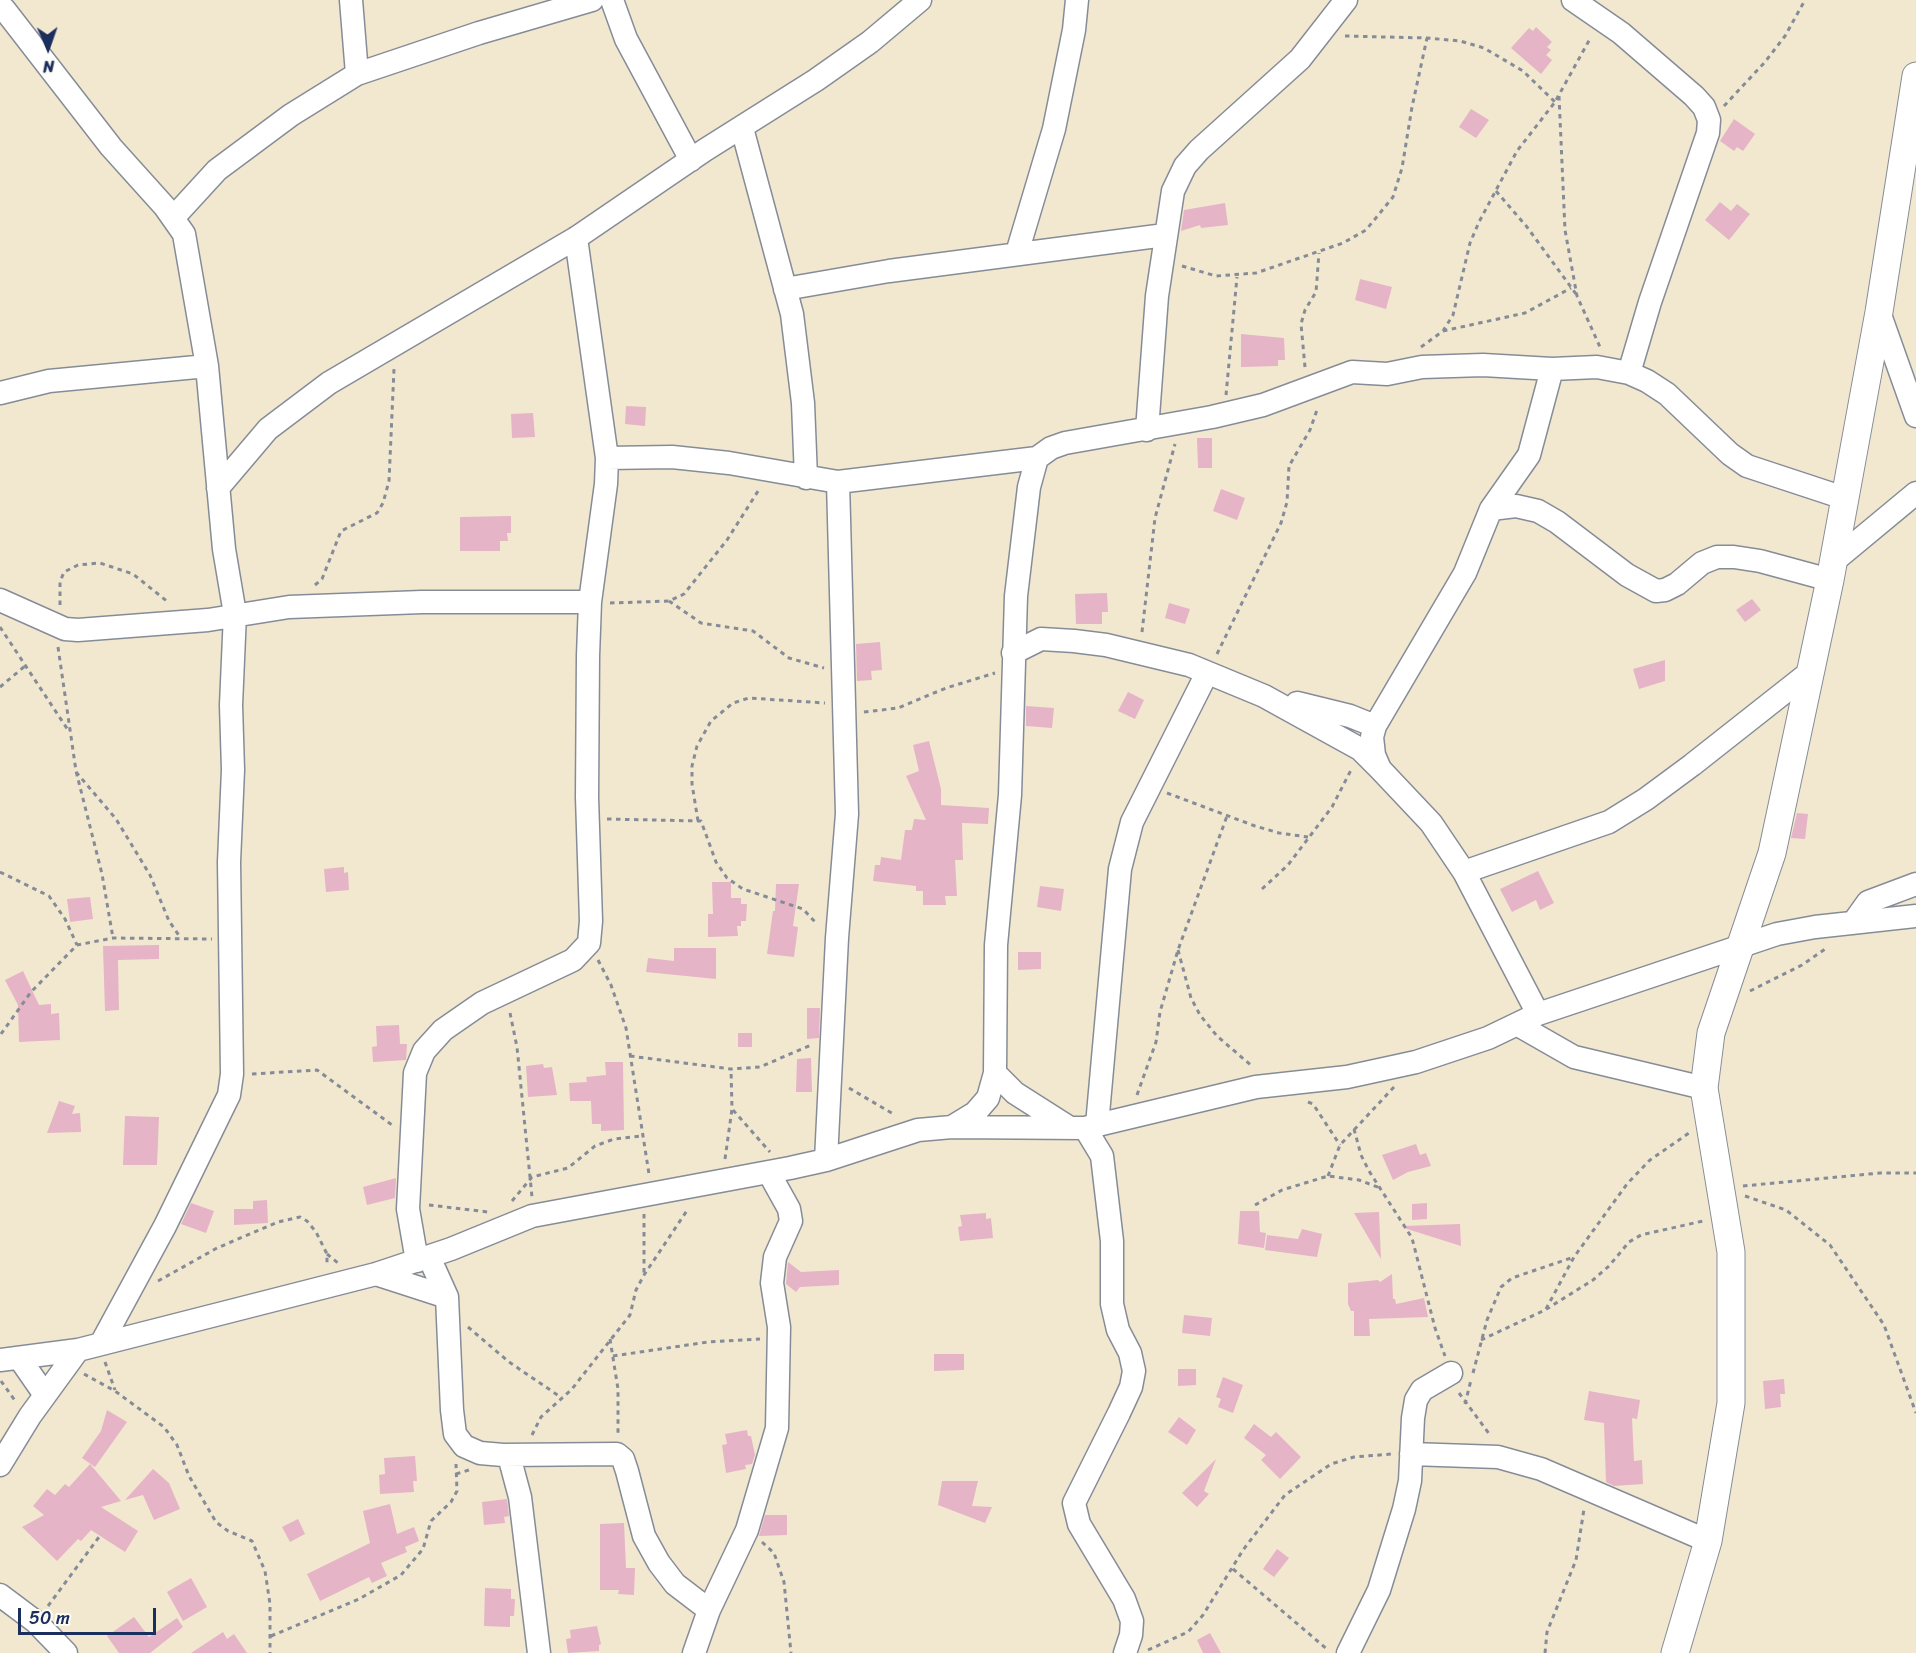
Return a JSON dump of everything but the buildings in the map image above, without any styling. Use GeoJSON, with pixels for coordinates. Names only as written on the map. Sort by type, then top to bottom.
{"type":"FeatureCollection","features":[{"type":"Feature","properties":{"kind":"street"},"geometry":{"type":"LineString","coordinates":[[351,0],[357,74]]}},
{"type":"Feature","properties":{"kind":"street"},"geometry":{"type":"LineString","coordinates":[[173,218],[217,170],[291,115],[357,74],[479,33],[592,0]]}},
{"type":"Feature","properties":{"kind":"street"},"geometry":{"type":"LineString","coordinates":[[612,0],[626,39],[691,160]]}},
{"type":"Feature","properties":{"kind":"street"},"geometry":{"type":"LineString","coordinates":[[218,488],[268,429],[330,383],[576,238],[870,42],[920,0]]}},
{"type":"Feature","properties":{"kind":"street"},"geometry":{"type":"LineString","coordinates":[[1017,253],[1054,129],[1074,30],[1077,0]]}},
{"type":"Feature","properties":{"kind":"street"},"geometry":{"type":"LineString","coordinates":[[1147,429],[1162,260],[1173,191],[1185,166],[1199,150],[1300,59],[1346,0]]}},
{"type":"Feature","properties":{"kind":"street"},"geometry":{"type":"LineString","coordinates":[[1574,0],[1598,11],[1694,96],[1704,107],[1709,120],[1708,133],[1650,302],[1621,371]]}},
{"type":"Feature","properties":{"kind":"street"},"geometry":{"type":"LineString","coordinates":[[6,7],[111,147],[173,218],[184,234],[207,366],[224,549],[235,614],[229,862],[232,1074],[229,1095],[214,1129],[102,1342]]}},
{"type":"Feature","properties":{"kind":"street"},"geometry":{"type":"LineString","coordinates":[[1675,1653],[1708,1541],[1731,1403],[1733,1288],[1725,1217],[1704,1088],[1711,1033],[1772,853],[1832,571],[1879,312],[1916,76]]}},
{"type":"Feature","properties":{"kind":"street"},"geometry":{"type":"LineString","coordinates":[[742,128],[792,314],[803,403],[806,478]]}},
{"type":"Feature","properties":{"kind":"street"},"geometry":{"type":"LineString","coordinates":[[785,289],[890,271],[1165,235]]}},
{"type":"Feature","properties":{"kind":"street"},"geometry":{"type":"LineString","coordinates":[[576,238],[607,458],[606,484],[590,602],[586,713],[591,875],[590,943],[573,960],[482,1003],[443,1030],[424,1051],[415,1073],[409,1223],[423,1259],[449,1307],[455,1434],[464,1446],[480,1453],[513,1456],[617,1454],[625,1465],[644,1536],[659,1563],[675,1584],[709,1610]]}},
{"type":"Feature","properties":{"kind":"street"},"geometry":{"type":"LineString","coordinates":[[1879,312],[1916,416]]}},
{"type":"Feature","properties":{"kind":"street"},"geometry":{"type":"LineString","coordinates":[[607,458],[672,457],[772,470],[838,482],[1037,458],[1051,448],[1065,443],[1224,414],[1317,386],[1352,372],[1387,374],[1422,367],[1483,365],[1552,369],[1597,366],[1621,371],[1667,394],[1730,454],[1747,466],[1844,498]]}},
{"type":"Feature","properties":{"kind":"street"},"geometry":{"type":"LineString","coordinates":[[0,393],[49,381],[207,366]]}},
{"type":"Feature","properties":{"kind":"street"},"geometry":{"type":"LineString","coordinates":[[1380,769],[1374,755],[1372,737],[1375,726],[1465,573],[1491,509],[1529,455],[1552,369]]}},
{"type":"Feature","properties":{"kind":"street"},"geometry":{"type":"LineString","coordinates":[[952,1127],[975,1113],[988,1098],[995,1073],[996,945],[1010,795],[1014,615],[1024,524],[1037,458]]}},
{"type":"Feature","properties":{"kind":"street"},"geometry":{"type":"LineString","coordinates":[[826,1160],[836,950],[847,814],[846,709],[838,482]]}},
{"type":"Feature","properties":{"kind":"street"},"geometry":{"type":"LineString","coordinates":[[1832,571],[1916,493]]}},
{"type":"Feature","properties":{"kind":"street"},"geometry":{"type":"LineString","coordinates":[[1491,509],[1516,506],[1538,511],[1557,522],[1627,575],[1656,591],[1677,584],[1701,563],[1717,558],[1734,557],[1832,571]]}},
{"type":"Feature","properties":{"kind":"street"},"geometry":{"type":"LineString","coordinates":[[0,600],[65,629],[104,630],[207,620],[289,607],[422,602],[590,602]]}},
{"type":"Feature","properties":{"kind":"street"},"geometry":{"type":"LineString","coordinates":[[1014,615],[1041,639],[1106,645],[1189,665],[1264,696],[1360,749],[1431,822],[1464,872],[1538,1014]]}},
{"type":"Feature","properties":{"kind":"street"},"geometry":{"type":"LineString","coordinates":[[1013,660],[1041,639]]}},
{"type":"Feature","properties":{"kind":"street"},"geometry":{"type":"LineString","coordinates":[[1464,872],[1609,822],[1683,772],[1810,672]]}},
{"type":"Feature","properties":{"kind":"street"},"geometry":{"type":"LineString","coordinates":[[1135,1652],[1131,1635],[1132,1621],[1124,1599],[1079,1524],[1074,1503],[1131,1387],[1134,1371],[1130,1353],[1118,1330],[1112,1304],[1112,1242],[1099,1124],[1120,869],[1132,822],[1207,673]]}},
{"type":"Feature","properties":{"kind":"street"},"geometry":{"type":"LineString","coordinates":[[1264,696],[1350,716],[1375,726]]}},
{"type":"Feature","properties":{"kind":"street"},"geometry":{"type":"LineString","coordinates":[[1853,922],[1868,902],[1916,884]]}},
{"type":"Feature","properties":{"kind":"street"},"geometry":{"type":"LineString","coordinates":[[0,1465],[30,1416],[72,1358],[102,1342],[376,1274],[423,1259],[532,1216],[779,1171],[826,1160],[918,1130],[952,1127],[1099,1124],[1276,1084],[1347,1077],[1416,1062],[1518,1025],[1538,1014],[1776,934],[1853,922],[1916,916]]}},
{"type":"Feature","properties":{"kind":"street"},"geometry":{"type":"LineString","coordinates":[[1518,1025],[1574,1058],[1704,1088]]}},
{"type":"Feature","properties":{"kind":"street"},"geometry":{"type":"LineString","coordinates":[[995,1073],[1015,1093],[1099,1124]]}},
{"type":"Feature","properties":{"kind":"street"},"geometry":{"type":"LineString","coordinates":[[1099,1124],[1102,1156]]}},
{"type":"Feature","properties":{"kind":"street"},"geometry":{"type":"LineString","coordinates":[[694,1653],[709,1610],[747,1530],[777,1428],[779,1338],[773,1274],[775,1257],[790,1221],[779,1171]]}},
{"type":"Feature","properties":{"kind":"street"},"geometry":{"type":"LineString","coordinates":[[376,1274],[449,1307]]}},
{"type":"Feature","properties":{"kind":"street"},"geometry":{"type":"LineString","coordinates":[[10,1360],[72,1358]]}},
{"type":"Feature","properties":{"kind":"street"},"geometry":{"type":"LineString","coordinates":[[10,1360],[45,1395]]}},
{"type":"Feature","properties":{"kind":"street"},"geometry":{"type":"LineString","coordinates":[[1348,1653],[1379,1590],[1386,1561],[1404,1509],[1410,1481],[1416,1400],[1422,1390],[1451,1373]]}},
{"type":"Feature","properties":{"kind":"street"},"geometry":{"type":"LineString","coordinates":[[1411,1454],[1498,1457],[1541,1469],[1708,1541]]}},
{"type":"Feature","properties":{"kind":"street"},"geometry":{"type":"LineString","coordinates":[[513,1456],[538,1653]]}},
{"type":"Feature","properties":{"kind":"street"},"geometry":{"type":"LineString","coordinates":[[0,1595],[36,1622],[66,1653]]}},
{"type":"Feature","properties":{"kind":"path"},"geometry":{"type":"LineString","coordinates":[[1709,120],[1766,62],[1785,36],[1805,0]]}},
{"type":"Feature","properties":{"kind":"path"},"geometry":{"type":"LineString","coordinates":[[1418,350],[1443,331],[1453,315],[1470,243],[1517,151],[1559,96],[1598,11]]}},
{"type":"Feature","properties":{"kind":"path"},"geometry":{"type":"LineString","coordinates":[[1319,34],[1460,41],[1484,48],[1504,58],[1523,71],[1555,102]]}},
{"type":"Feature","properties":{"kind":"path"},"geometry":{"type":"LineString","coordinates":[[1162,260],[1216,276],[1237,277],[1319,253],[1366,230],[1393,197],[1402,168],[1427,38]]}},
{"type":"Feature","properties":{"kind":"path"},"geometry":{"type":"LineString","coordinates":[[1559,96],[1565,230],[1577,296],[1587,323],[1621,371]]}},
{"type":"Feature","properties":{"kind":"path"},"geometry":{"type":"LineString","coordinates":[[1496,190],[1527,227],[1577,296]]}},
{"type":"Feature","properties":{"kind":"path"},"geometry":{"type":"LineString","coordinates":[[1207,673],[1281,523],[1287,502],[1289,466],[1310,430],[1317,386],[1302,324],[1305,310],[1316,292],[1319,253]]}},
{"type":"Feature","properties":{"kind":"path"},"geometry":{"type":"LineString","coordinates":[[1224,414],[1237,277]]}},
{"type":"Feature","properties":{"kind":"path"},"geometry":{"type":"LineString","coordinates":[[1443,331],[1525,314],[1571,288]]}},
{"type":"Feature","properties":{"kind":"path"},"geometry":{"type":"LineString","coordinates":[[314,586],[322,579],[340,531],[372,516],[383,502],[389,481],[396,343]]}},
{"type":"Feature","properties":{"kind":"path"},"geometry":{"type":"LineString","coordinates":[[1140,652],[1155,518],[1179,423]]}},
{"type":"Feature","properties":{"kind":"path"},"geometry":{"type":"LineString","coordinates":[[590,602],[669,601],[684,594],[714,558],[772,470]]}},
{"type":"Feature","properties":{"kind":"path"},"geometry":{"type":"LineString","coordinates":[[113,938],[102,874],[76,771],[69,731],[56,625],[60,607],[60,582],[64,572],[78,565],[100,563],[133,574],[173,607]]}},
{"type":"Feature","properties":{"kind":"path"},"geometry":{"type":"LineString","coordinates":[[669,601],[701,623],[753,631],[789,658],[828,669],[845,682]]}},
{"type":"Feature","properties":{"kind":"path"},"geometry":{"type":"LineString","coordinates":[[0,627],[69,731]]}},
{"type":"Feature","properties":{"kind":"path"},"geometry":{"type":"LineString","coordinates":[[836,950],[803,909],[742,889],[727,878],[716,862],[705,828],[698,820],[692,784],[692,766],[697,746],[711,721],[733,703],[749,698],[793,699],[846,709],[898,708],[1013,660]]}},
{"type":"Feature","properties":{"kind":"path"},"geometry":{"type":"LineString","coordinates":[[0,687],[25,666]]}},
{"type":"Feature","properties":{"kind":"path"},"geometry":{"type":"LineString","coordinates":[[1262,890],[1288,865],[1332,807],[1360,749]]}},
{"type":"Feature","properties":{"kind":"path"},"geometry":{"type":"LineString","coordinates":[[76,771],[116,819],[150,875],[169,921],[180,937]]}},
{"type":"Feature","properties":{"kind":"path"},"geometry":{"type":"LineString","coordinates":[[1149,786],[1227,816],[1280,833],[1308,837]]}},
{"type":"Feature","properties":{"kind":"path"},"geometry":{"type":"LineString","coordinates":[[1099,1124],[1145,1077],[1178,950],[1227,816]]}},
{"type":"Feature","properties":{"kind":"path"},"geometry":{"type":"LineString","coordinates":[[588,819],[698,820]]}},
{"type":"Feature","properties":{"kind":"path"},"geometry":{"type":"LineString","coordinates":[[0,872],[49,896],[65,919],[77,945]]}},
{"type":"Feature","properties":{"kind":"path"},"geometry":{"type":"LineString","coordinates":[[1722,1000],[1744,993],[1802,965],[1822,953],[1853,922]]}},
{"type":"Feature","properties":{"kind":"path"},"geometry":{"type":"LineString","coordinates":[[1,1035],[31,992],[77,945],[113,938],[180,937],[229,940]]}},
{"type":"Feature","properties":{"kind":"path"},"geometry":{"type":"LineString","coordinates":[[590,943],[621,1012],[630,1056],[648,1195],[644,1275]]}},
{"type":"Feature","properties":{"kind":"path"},"geometry":{"type":"LineString","coordinates":[[1178,950],[1191,998],[1200,1015],[1217,1036],[1240,1057],[1276,1084]]}},
{"type":"Feature","properties":{"kind":"path"},"geometry":{"type":"LineString","coordinates":[[504,992],[518,1047],[532,1177],[532,1216]]}},
{"type":"Feature","properties":{"kind":"path"},"geometry":{"type":"LineString","coordinates":[[630,1056],[731,1069],[760,1067],[832,1035]]}},
{"type":"Feature","properties":{"kind":"path"},"geometry":{"type":"LineString","coordinates":[[1328,1176],[1340,1145],[1416,1062]]}},
{"type":"Feature","properties":{"kind":"path"},"geometry":{"type":"LineString","coordinates":[[513,1456],[541,1417],[562,1398],[630,1315],[636,1290],[644,1275],[712,1183],[729,1143],[732,1109],[731,1069]]}},
{"type":"Feature","properties":{"kind":"path"},"geometry":{"type":"LineString","coordinates":[[232,1074],[317,1070],[412,1141]]}},
{"type":"Feature","properties":{"kind":"path"},"geometry":{"type":"LineString","coordinates":[[830,1076],[918,1130]]}},
{"type":"Feature","properties":{"kind":"path"},"geometry":{"type":"LineString","coordinates":[[1301,1098],[1313,1104],[1340,1145]]}},
{"type":"Feature","properties":{"kind":"path"},"geometry":{"type":"LineString","coordinates":[[732,1109],[762,1145],[779,1171]]}},
{"type":"Feature","properties":{"kind":"path"},"geometry":{"type":"LineString","coordinates":[[1545,1310],[1574,1257],[1627,1184],[1650,1160],[1708,1120]]}},
{"type":"Feature","properties":{"kind":"path"},"geometry":{"type":"LineString","coordinates":[[1354,1129],[1361,1155],[1412,1238],[1435,1328],[1451,1373],[1466,1404],[1491,1437],[1498,1457]]}},
{"type":"Feature","properties":{"kind":"path"},"geometry":{"type":"LineString","coordinates":[[532,1177],[568,1167],[595,1146],[614,1139],[642,1136]]}},
{"type":"Feature","properties":{"kind":"path"},"geometry":{"type":"LineString","coordinates":[[1720,1188],[1880,1173],[1916,1173]]}},
{"type":"Feature","properties":{"kind":"path"},"geometry":{"type":"LineString","coordinates":[[1255,1205],[1282,1190],[1328,1176],[1359,1180],[1381,1188]]}},
{"type":"Feature","properties":{"kind":"path"},"geometry":{"type":"LineString","coordinates":[[1720,1188],[1786,1210],[1830,1245],[1884,1325],[1916,1413]]}},
{"type":"Feature","properties":{"kind":"path"},"geometry":{"type":"LineString","coordinates":[[409,1201],[490,1212]]}},
{"type":"Feature","properties":{"kind":"path"},"geometry":{"type":"LineString","coordinates":[[156,1282],[217,1248],[278,1222],[300,1217],[307,1221],[316,1232],[327,1254],[324,1286]]}},
{"type":"Feature","properties":{"kind":"path"},"geometry":{"type":"LineString","coordinates":[[1481,1340],[1545,1310],[1593,1280],[1609,1266],[1629,1242],[1641,1235],[1725,1217]]}},
{"type":"Feature","properties":{"kind":"path"},"geometry":{"type":"LineString","coordinates":[[1466,1404],[1481,1340],[1502,1287],[1512,1278],[1574,1257]]}},
{"type":"Feature","properties":{"kind":"path"},"geometry":{"type":"LineString","coordinates":[[449,1307],[467,1326],[509,1362],[562,1398]]}},
{"type":"Feature","properties":{"kind":"path"},"geometry":{"type":"LineString","coordinates":[[613,1356],[708,1341],[779,1338]]}},
{"type":"Feature","properties":{"kind":"path"},"geometry":{"type":"LineString","coordinates":[[610,1339],[618,1400],[617,1454]]}},
{"type":"Feature","properties":{"kind":"path"},"geometry":{"type":"LineString","coordinates":[[102,1342],[106,1370],[115,1391]]}},
{"type":"Feature","properties":{"kind":"path"},"geometry":{"type":"LineString","coordinates":[[72,1358],[90,1376],[115,1391],[164,1427],[177,1445],[189,1476],[216,1522],[228,1531],[252,1541],[265,1571],[271,1636],[270,1653]]}},
{"type":"Feature","properties":{"kind":"path"},"geometry":{"type":"LineString","coordinates":[[0,1379],[30,1416]]}},
{"type":"Feature","properties":{"kind":"path"},"geometry":{"type":"LineString","coordinates":[[271,1636],[359,1599],[401,1575],[423,1549],[431,1521],[451,1502],[457,1491],[455,1434]]}},
{"type":"Feature","properties":{"kind":"path"},"geometry":{"type":"LineString","coordinates":[[1135,1652],[1188,1632],[1203,1615],[1263,1522],[1285,1495],[1331,1464],[1354,1457],[1411,1454]]}},
{"type":"Feature","properties":{"kind":"path"},"geometry":{"type":"LineString","coordinates":[[1545,1653],[1547,1632],[1576,1560],[1587,1488]]}},
{"type":"Feature","properties":{"kind":"path"},"geometry":{"type":"LineString","coordinates":[[747,1530],[774,1553],[784,1582],[790,1653]]}},
{"type":"Feature","properties":{"kind":"path"},"geometry":{"type":"LineString","coordinates":[[36,1622],[99,1537]]}},
{"type":"Feature","properties":{"kind":"path"},"geometry":{"type":"LineString","coordinates":[[1233,1569],[1332,1653]]}}]}
